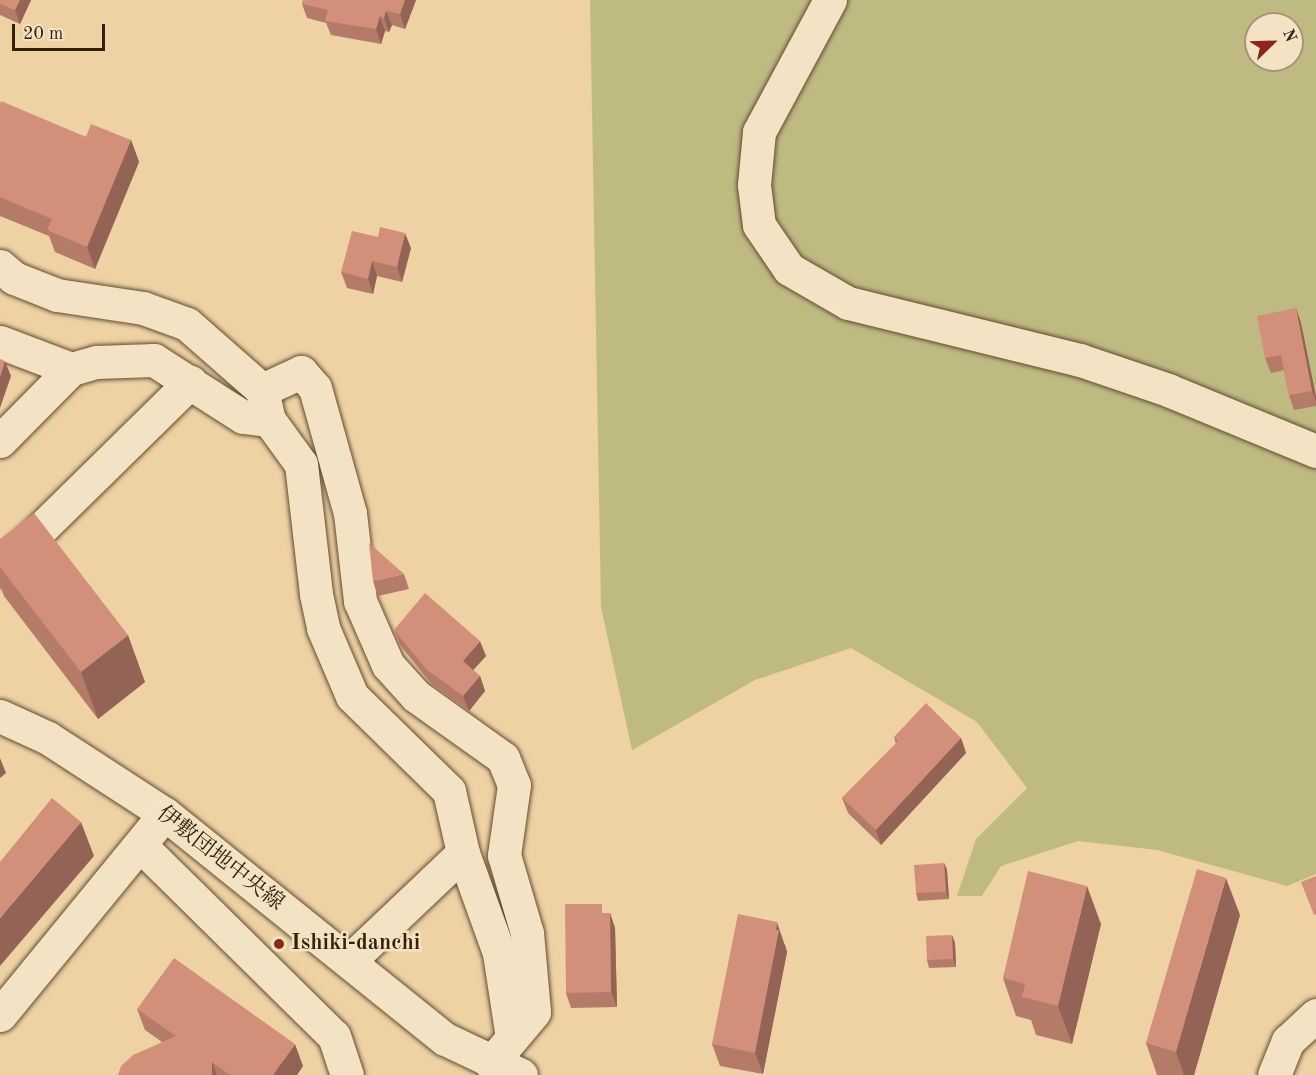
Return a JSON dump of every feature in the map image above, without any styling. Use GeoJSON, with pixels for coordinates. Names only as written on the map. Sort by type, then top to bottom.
{"type":"FeatureCollection","features":[{"type":"Feature","properties":{"kind":"street"},"geometry":{"type":"LineString","coordinates":[[830,0],[759,132],[754,185],[759,225],[789,269],[848,303],[1080,360],[1198,402],[1316,451]]}},
{"type":"Feature","properties":{"kind":"street"},"geometry":{"type":"LineString","coordinates":[[0,266],[14,278],[57,295],[143,308],[187,324],[266,405],[301,464],[318,606],[323,628],[352,696],[449,791],[463,853],[499,953],[512,1038]]}},
{"type":"Feature","properties":{"kind":"street"},"geometry":{"type":"LineString","coordinates":[[0,342],[71,369]]}},
{"type":"Feature","properties":{"kind":"street"},"geometry":{"type":"LineString","coordinates":[[0,441],[71,369],[96,362],[154,360],[243,417],[266,405],[301,372],[315,388],[350,513],[360,601],[388,665],[416,696],[503,758],[514,785],[504,855],[527,933],[534,1012],[491,1063]]}},
{"type":"Feature","properties":{"kind":"street"},"geometry":{"type":"LineString","coordinates":[[0,569],[190,382]]}},
{"type":"Feature","properties":{"kind":"street","name":"伊敷団地中央線"},"geometry":{"type":"LineString","coordinates":[[0,716],[48,738],[165,814],[445,1039],[491,1063],[521,1075]]}},
{"type":"Feature","properties":{"kind":"street"},"geometry":{"type":"LineString","coordinates":[[0,1015],[165,814]]}},
{"type":"Feature","properties":{"kind":"street"},"geometry":{"type":"LineString","coordinates":[[140,845],[334,1036],[347,1075]]}},
{"type":"Feature","properties":{"kind":"street"},"geometry":{"type":"LineString","coordinates":[[349,961],[463,853]]}},
{"type":"Feature","properties":{"kind":"street"},"geometry":{"type":"LineString","coordinates":[[1274,1075],[1288,1041],[1316,1015]]}},
{"type":"Feature","properties":{"kind":"shaded area"},"geometry":{"type":"Polygon","coordinates":[[[590,0],[1316,0],[1316,874],[1287,886],[1157,850],[1078,841],[1001,866],[982,896],[957,896],[976,839],[1027,788],[977,722],[851,648],[755,680],[632,750],[601,607],[590,0]]]}},
{"type":"Feature","properties":{"kind":"building"},"geometry":{"type":"Polygon","coordinates":[[[0,0],[20,0],[15,10],[0,4],[0,0]]]}},
{"type":"Feature","properties":{"kind":"building"},"geometry":{"type":"Polygon","coordinates":[[[303,0],[405,0],[400,14],[386,11],[384,18],[380,16],[376,29],[325,21],[328,10],[302,4],[303,0]]]}},
{"type":"Feature","properties":{"kind":"building"},"geometry":{"type":"Polygon","coordinates":[[[1,101],[86,137],[91,124],[131,140],[87,247],[47,230],[52,219],[0,197],[1,101]]]}},
{"type":"Feature","properties":{"kind":"building"},"geometry":{"type":"Polygon","coordinates":[[[380,227],[405,233],[397,267],[372,261],[368,279],[341,272],[352,231],[378,237],[380,227]]]}},
{"type":"Feature","properties":{"kind":"building"},"geometry":{"type":"Polygon","coordinates":[[[1296,308],[1312,391],[1289,395],[1281,355],[1265,358],[1257,316],[1296,308]]]}},
{"type":"Feature","properties":{"kind":"building"},"geometry":{"type":"Polygon","coordinates":[[[0,359],[5,361],[0,376],[0,359]]]}},
{"type":"Feature","properties":{"kind":"building"},"geometry":{"type":"Polygon","coordinates":[[[34,513],[128,635],[81,672],[0,567],[0,539],[34,513]]]}},
{"type":"Feature","properties":{"kind":"building"},"geometry":{"type":"Polygon","coordinates":[[[369,543],[404,574],[373,581],[369,543]]]}},
{"type":"Feature","properties":{"kind":"building"},"geometry":{"type":"Polygon","coordinates":[[[425,593],[480,641],[463,661],[480,676],[463,696],[427,670],[394,630],[425,593]]]}},
{"type":"Feature","properties":{"kind":"building"},"geometry":{"type":"Polygon","coordinates":[[[926,703],[961,738],[876,830],[842,798],[898,741],[894,737],[926,703]]]}},
{"type":"Feature","properties":{"kind":"building"},"geometry":{"type":"Polygon","coordinates":[[[52,798],[81,822],[0,918],[0,862],[52,798]]]}},
{"type":"Feature","properties":{"kind":"building"},"geometry":{"type":"Polygon","coordinates":[[[944,863],[946,892],[916,893],[914,865],[944,863]]]}},
{"type":"Feature","properties":{"kind":"building"},"geometry":{"type":"Polygon","coordinates":[[[1197,869],[1226,878],[1176,1052],[1146,1043],[1197,869]]]}},
{"type":"Feature","properties":{"kind":"building"},"geometry":{"type":"Polygon","coordinates":[[[1028,871],[1087,886],[1058,1006],[1022,997],[1025,984],[1003,978],[1028,871]]]}},
{"type":"Feature","properties":{"kind":"building"},"geometry":{"type":"Polygon","coordinates":[[[1316,876],[1316,914],[1314,915],[1301,882],[1316,876]]]}},
{"type":"Feature","properties":{"kind":"building"},"geometry":{"type":"Polygon","coordinates":[[[565,904],[602,904],[602,913],[610,913],[611,992],[566,993],[565,904]]]}},
{"type":"Feature","properties":{"kind":"building"},"geometry":{"type":"Polygon","coordinates":[[[738,914],[777,922],[776,930],[779,930],[755,1053],[712,1044],[738,914]]]}},
{"type":"Feature","properties":{"kind":"building"},"geometry":{"type":"Polygon","coordinates":[[[952,935],[953,959],[927,960],[926,936],[952,935]]]}},
{"type":"Feature","properties":{"kind":"building"},"geometry":{"type":"Polygon","coordinates":[[[174,958],[295,1044],[273,1075],[230,1075],[212,1062],[212,1075],[118,1075],[121,1066],[133,1055],[176,1036],[137,1009],[174,958]]]}},
{"type":"Feature","properties":{"kind":"place","name":"Ishiki-danchi"},"geometry":{"type":"Point","coordinates":[279,944]}}]}
